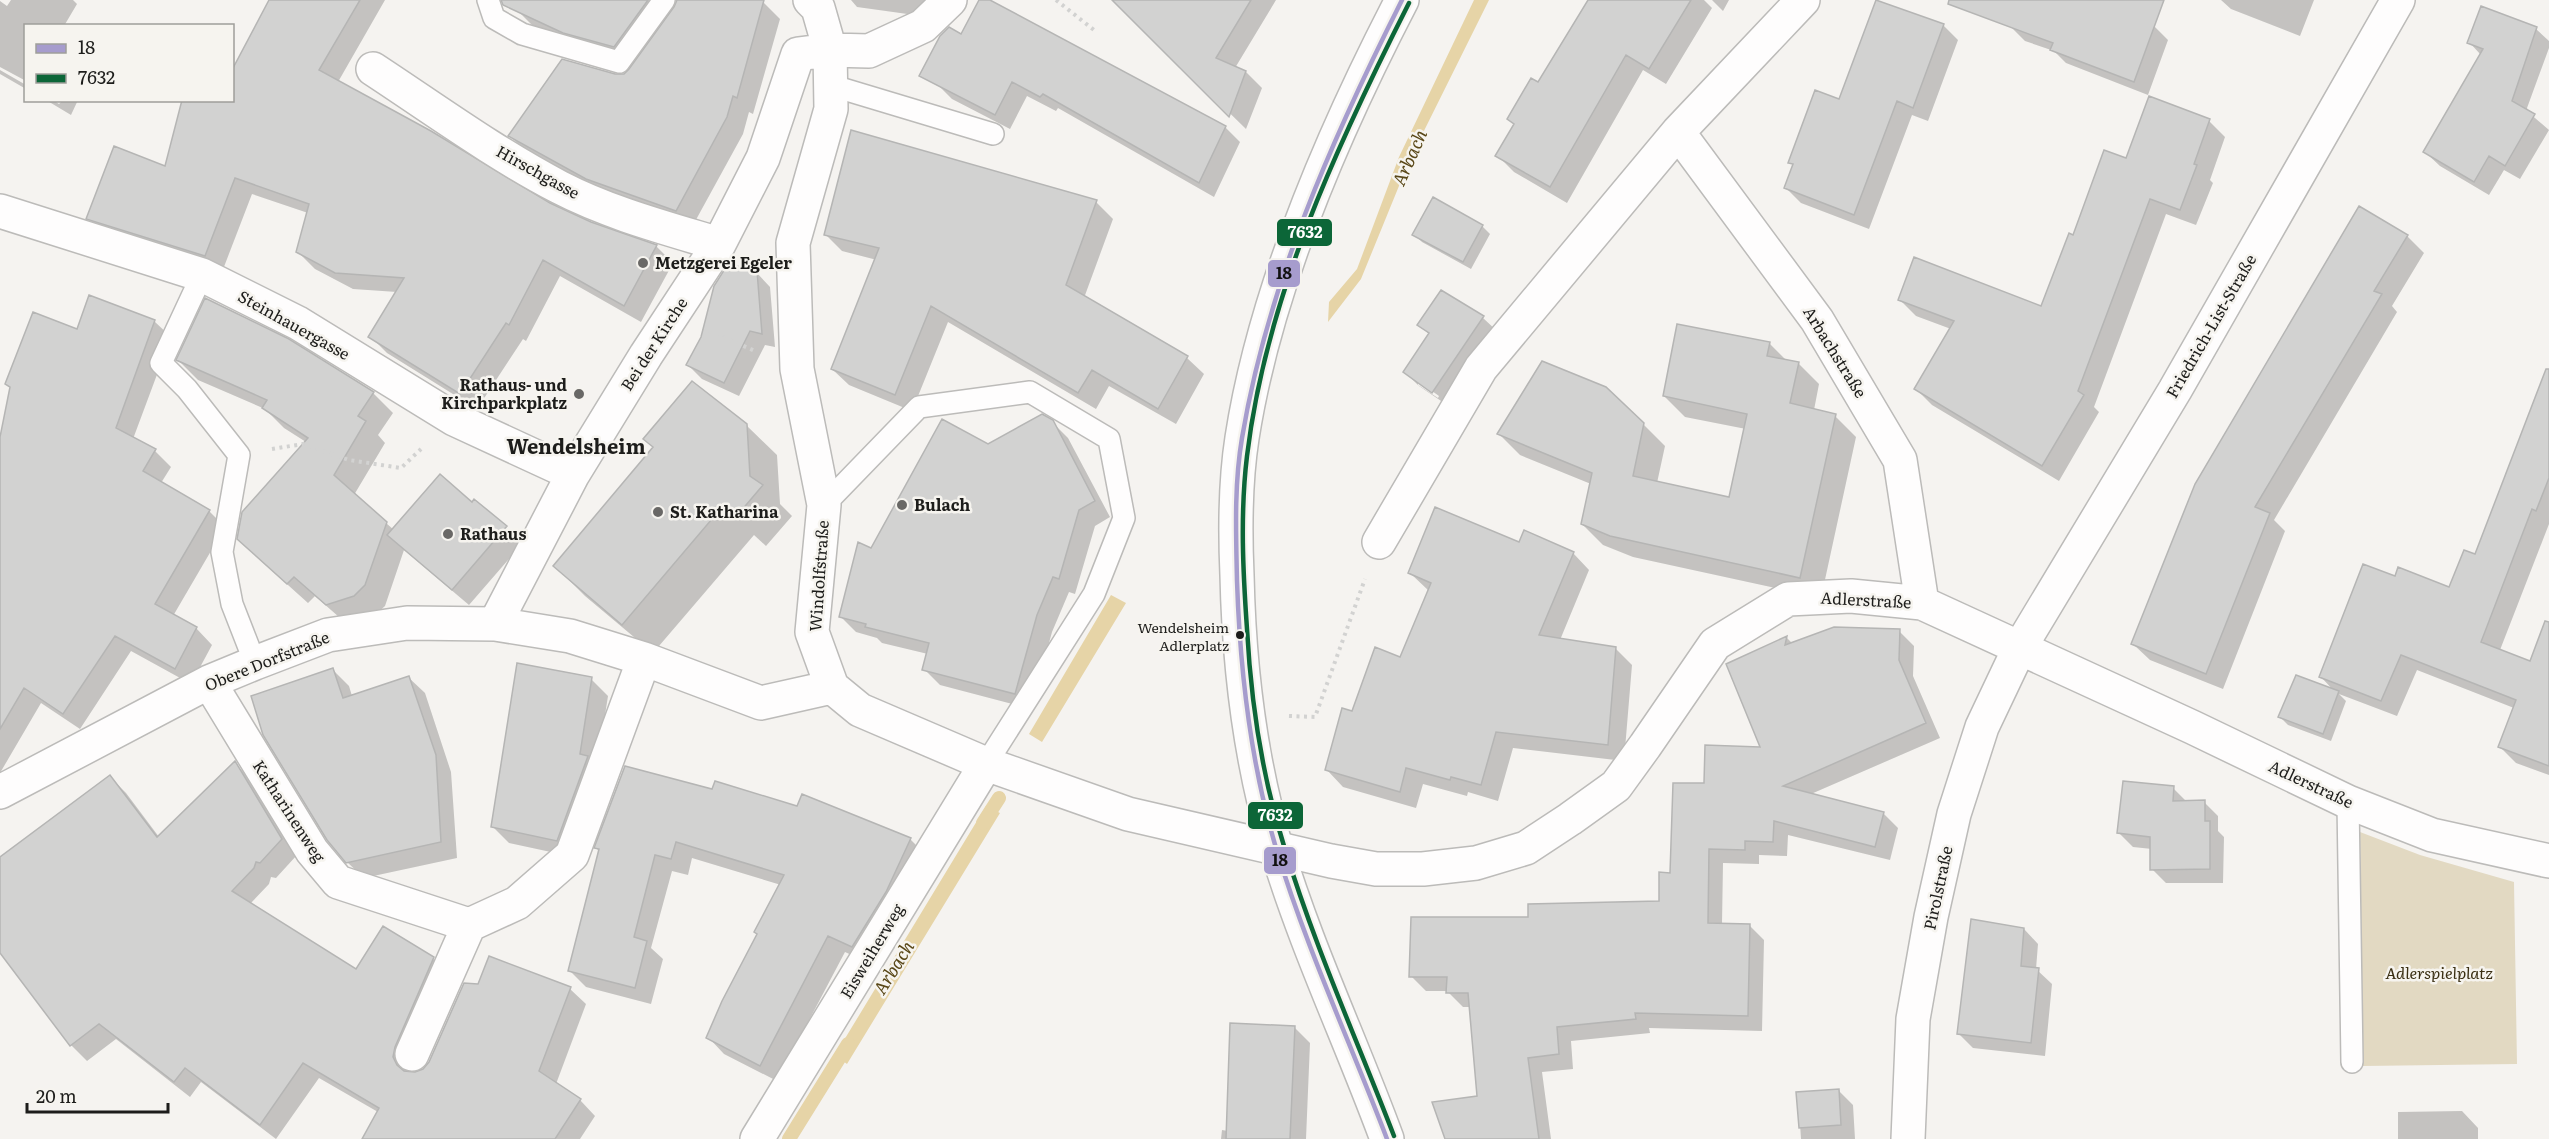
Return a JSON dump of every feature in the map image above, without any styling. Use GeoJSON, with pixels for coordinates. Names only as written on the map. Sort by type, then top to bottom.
{"type":"FeatureCollection","features":[{"type":"Feature","properties":{"kind":"street","name":"Windolfstraße"},"geometry":{"type":"LineString","coordinates":[[810,0],[818,8],[830,50],[831,109],[793,243],[797,369],[824,505],[812,632],[832,687]]}},
{"type":"Feature","properties":{"kind":"street"},"geometry":{"type":"LineString","coordinates":[[830,50],[869,51],[923,26],[950,0]]}},
{"type":"Feature","properties":{"kind":"street"},"geometry":{"type":"LineString","coordinates":[[1387,1139],[1310,946],[1276,847],[1258,778],[1246,713],[1238,612],[1235,524],[1242,439],[1259,353],[1295,242],[1335,137],[1402,0]]}},
{"type":"Feature","properties":{"kind":"street"},"geometry":{"type":"LineString","coordinates":[[1379,542],[1480,368],[1678,132],[1803,0]]}},
{"type":"Feature","properties":{"kind":"street","name":"Friedrich-List-Straße"},"geometry":{"type":"LineString","coordinates":[[2019,649],[2175,390],[2398,0]]}},
{"type":"Feature","properties":{"kind":"street","name":"Bei der Kirche"},"geometry":{"type":"LineString","coordinates":[[495,624],[573,474],[719,244],[763,158],[798,54],[830,50]]}},
{"type":"Feature","properties":{"kind":"street","name":"Hirschgasse"},"geometry":{"type":"LineString","coordinates":[[373,69],[560,188],[630,216],[719,244]]}},
{"type":"Feature","properties":{"kind":"street","name":"Arbachstraße"},"geometry":{"type":"LineString","coordinates":[[1678,132],[1817,320],[1900,460],[1922,603]]}},
{"type":"Feature","properties":{"kind":"street","name":"Steinhauergasse"},"geometry":{"type":"LineString","coordinates":[[0,211],[202,275],[298,323],[454,419],[573,474]]}},
{"type":"Feature","properties":{"kind":"street","name":"Adlerstraße"},"geometry":{"type":"LineString","coordinates":[[1276,847],[1376,869],[1423,869],[1476,863],[1526,848],[1616,786],[1714,644],[1788,598],[1851,596],[1922,603],[2192,727],[2348,802],[2432,835],[2549,861]]}},
{"type":"Feature","properties":{"kind":"street","name":"Obere Dorfstraße"},"geometry":{"type":"LineString","coordinates":[[0,792],[209,682],[328,635],[407,623],[495,624],[570,636],[644,659],[761,703],[832,687]]}},
{"type":"Feature","properties":{"kind":"street","name":"Pirolstraße"},"geometry":{"type":"LineString","coordinates":[[1908,1139],[1913,1019],[1931,917],[1954,814],[1982,727],[2019,649]]}},
{"type":"Feature","properties":{"kind":"street"},"geometry":{"type":"LineString","coordinates":[[412,1054],[468,925],[517,903],[572,855],[644,659]]}},
{"type":"Feature","properties":{"kind":"street","name":"Katharinenweg"},"geometry":{"type":"LineString","coordinates":[[209,682],[312,851],[338,882],[468,925]]}},
{"type":"Feature","properties":{"kind":"street"},"geometry":{"type":"LineString","coordinates":[[832,687],[860,710],[986,764],[1128,814],[1276,847]]}},
{"type":"Feature","properties":{"kind":"street","name":"Eisweiherweg"},"geometry":{"type":"LineString","coordinates":[[758,1139],[986,764]]}},
{"type":"Feature","properties":{"kind":"lane"},"geometry":{"type":"LineString","coordinates":[[488,0],[494,18],[522,34],[619,62],[664,0]]}},
{"type":"Feature","properties":{"kind":"lane"},"geometry":{"type":"LineString","coordinates":[[830,85],[993,134]]}},
{"type":"Feature","properties":{"kind":"lane"},"geometry":{"type":"LineString","coordinates":[[202,275],[161,363],[187,389],[239,455],[222,552],[232,604],[255,663]]}},
{"type":"Feature","properties":{"kind":"lane"},"geometry":{"type":"LineString","coordinates":[[824,505],[918,407],[1030,392],[1109,439],[1124,518],[1094,594],[986,764]]}},
{"type":"Feature","properties":{"kind":"lane"},"geometry":{"type":"LineString","coordinates":[[2348,802],[2352,1062]]}},
{"type":"Feature","properties":{"kind":"path"},"geometry":{"type":"LineString","coordinates":[[1056,0],[1094,30]]}},
{"type":"Feature","properties":{"kind":"path"},"geometry":{"type":"LineString","coordinates":[[665,326],[699,327],[797,369]]}},
{"type":"Feature","properties":{"kind":"path"},"geometry":{"type":"LineString","coordinates":[[239,455],[303,444],[349,460],[401,468],[454,419]]}},
{"type":"Feature","properties":{"kind":"path"},"geometry":{"type":"LineString","coordinates":[[1246,713],[1314,717],[1350,622]]}},
{"type":"Feature","properties":{"kind":"green space","name":"Adlerspielplatz"},"geometry":{"type":"Polygon","coordinates":[[[2360,832],[2420,855],[2514,882],[2517,1064],[2363,1066],[2360,832]]]}},
{"type":"Feature","properties":{"kind":"water"},"geometry":{"type":"Polygon","coordinates":[[[1474,0],[1489,0],[1410,159],[1361,279],[1328,322],[1329,302],[1357,269],[1399,157],[1474,0]]]}},
{"type":"Feature","properties":{"kind":"water"},"geometry":{"type":"Polygon","coordinates":[[[1111,595],[1126,603],[1042,742],[1029,734],[1111,595]]]}},
{"type":"Feature","properties":{"kind":"water"},"geometry":{"type":"Polygon","coordinates":[[[986,806],[1000,813],[847,1064],[835,1055],[986,806]]]}},
{"type":"Feature","properties":{"kind":"building"},"geometry":{"type":"Polygon","coordinates":[[[269,0],[360,0],[319,70],[431,131],[550,203],[591,222],[657,245],[624,306],[543,260],[509,325],[506,323],[460,394],[368,337],[404,278],[335,273],[296,252],[309,204],[235,178],[205,256],[86,219],[114,146],[165,166],[181,102],[234,102],[234,66],[269,0]]]}},
{"type":"Feature","properties":{"kind":"building"},"geometry":{"type":"Polygon","coordinates":[[[501,0],[648,0],[614,47],[563,33],[503,5],[501,0]]]}},
{"type":"Feature","properties":{"kind":"building"},"geometry":{"type":"Polygon","coordinates":[[[677,0],[764,0],[737,98],[733,96],[727,117],[676,211],[586,179],[508,136],[562,59],[615,74],[624,74],[677,0]]]}},
{"type":"Feature","properties":{"kind":"building"},"geometry":{"type":"Polygon","coordinates":[[[979,0],[990,0],[1226,126],[1199,183],[1043,94],[1040,97],[1012,82],[995,115],[919,76],[940,36],[949,27],[961,34],[979,0]]]}},
{"type":"Feature","properties":{"kind":"building"},"geometry":{"type":"Polygon","coordinates":[[[1112,0],[1251,0],[1216,58],[1246,71],[1229,117],[1112,0]]]}},
{"type":"Feature","properties":{"kind":"building"},"geometry":{"type":"Polygon","coordinates":[[[1588,0],[1691,0],[1649,69],[1626,55],[1550,187],[1495,156],[1514,124],[1507,119],[1531,78],[1538,82],[1588,0]]]}},
{"type":"Feature","properties":{"kind":"building"},"geometry":{"type":"Polygon","coordinates":[[[1876,0],[1944,24],[1913,108],[1897,101],[1854,215],[1784,188],[1793,164],[1788,163],[1815,90],[1839,99],[1876,0]]]}},
{"type":"Feature","properties":{"kind":"building"},"geometry":{"type":"Polygon","coordinates":[[[1949,0],[2164,0],[2134,82],[2050,50],[2053,43],[1948,4],[1949,0]]]}},
{"type":"Feature","properties":{"kind":"building"},"geometry":{"type":"Polygon","coordinates":[[[2481,6],[2537,27],[2512,101],[2535,114],[2505,166],[2489,156],[2474,182],[2423,152],[2483,49],[2467,43],[2481,6]]]}},
{"type":"Feature","properties":{"kind":"building"},"geometry":{"type":"Polygon","coordinates":[[[2149,96],[2210,119],[2194,164],[2197,165],[2180,210],[2150,199],[2078,391],[2084,395],[2042,466],[1914,389],[1954,321],[1898,300],[1914,257],[2041,306],[2069,233],[2073,235],[2104,150],[2126,158],[2149,96]]]}},
{"type":"Feature","properties":{"kind":"building"},"geometry":{"type":"Polygon","coordinates":[[[851,130],[1097,200],[1066,285],[1188,356],[1158,409],[1092,370],[1078,393],[931,306],[895,395],[831,369],[879,248],[824,235],[851,130]]]}},
{"type":"Feature","properties":{"kind":"building"},"geometry":{"type":"Polygon","coordinates":[[[1433,197],[1483,225],[1463,262],[1412,235],[1433,197]]]}},
{"type":"Feature","properties":{"kind":"building"},"geometry":{"type":"Polygon","coordinates":[[[2359,206],[2408,235],[2374,291],[2382,294],[2255,507],[2270,513],[2206,674],[2131,644],[2195,484],[2359,206]]]}},
{"type":"Feature","properties":{"kind":"building"},"geometry":{"type":"Polygon","coordinates":[[[728,264],[757,271],[762,334],[750,331],[724,383],[686,365],[701,337],[714,286],[728,264]]]}},
{"type":"Feature","properties":{"kind":"building"},"geometry":{"type":"Polygon","coordinates":[[[1441,290],[1484,316],[1432,393],[1403,372],[1429,333],[1417,325],[1441,290]]]}},
{"type":"Feature","properties":{"kind":"building"},"geometry":{"type":"Polygon","coordinates":[[[89,295],[155,320],[116,428],[156,449],[143,471],[210,510],[155,604],[197,627],[175,669],[115,636],[63,714],[24,688],[0,729],[0,437],[10,387],[5,384],[33,312],[77,329],[89,295]]]}},
{"type":"Feature","properties":{"kind":"building"},"geometry":{"type":"Polygon","coordinates":[[[205,298],[289,339],[374,392],[358,416],[366,421],[334,475],[387,522],[365,585],[354,596],[326,605],[294,577],[287,584],[237,539],[242,512],[308,438],[262,408],[267,400],[176,360],[205,298]]]}},
{"type":"Feature","properties":{"kind":"building"},"geometry":{"type":"Polygon","coordinates":[[[1677,324],[1770,342],[1767,356],[1799,362],[1790,403],[1836,414],[1800,578],[1610,536],[1581,524],[1592,473],[1497,434],[1542,361],[1606,387],[1644,423],[1633,476],[1729,497],[1747,414],[1663,396],[1677,324]]]}},
{"type":"Feature","properties":{"kind":"building"},"geometry":{"type":"Polygon","coordinates":[[[2546,369],[2549,369],[2549,478],[2536,511],[2532,509],[2481,642],[2530,661],[2545,621],[2549,622],[2549,766],[2498,747],[2516,700],[2401,655],[2381,701],[2319,677],[2363,564],[2395,576],[2398,567],[2449,587],[2464,550],[2475,554],[2546,369]]]}},
{"type":"Feature","properties":{"kind":"building","name":"St. Katharina"},"geometry":{"type":"Polygon","coordinates":[[[692,381],[747,424],[750,476],[763,485],[735,518],[723,506],[622,625],[553,566],[653,447],[643,439],[692,381]]]}},
{"type":"Feature","properties":{"kind":"building"},"geometry":{"type":"Polygon","coordinates":[[[1042,414],[1053,420],[1095,501],[1079,510],[1059,579],[1053,577],[1037,615],[1015,694],[922,670],[929,643],[865,627],[866,624],[839,617],[858,542],[871,548],[942,419],[988,444],[1042,414]]]}},
{"type":"Feature","properties":{"kind":"building","name":"Rathaus"},"geometry":{"type":"Polygon","coordinates":[[[440,474],[472,502],[474,499],[507,526],[452,590],[387,535],[440,474]]]}},
{"type":"Feature","properties":{"kind":"building"},"geometry":{"type":"Polygon","coordinates":[[[1435,507],[1519,542],[1524,530],[1574,552],[1539,635],[1616,647],[1608,745],[1496,732],[1481,785],[1451,777],[1450,780],[1406,768],[1400,792],[1325,770],[1342,708],[1352,711],[1375,647],[1400,657],[1431,583],[1408,573],[1435,507]]]}},
{"type":"Feature","properties":{"kind":"building"},"geometry":{"type":"Polygon","coordinates":[[[1834,627],[1900,629],[1899,660],[1926,723],[1783,786],[1884,812],[1875,847],[1774,821],[1773,842],[1745,841],[1745,850],[1709,849],[1708,923],[1750,924],[1748,1016],[1635,1013],[1636,1019],[1557,1027],[1559,1054],[1528,1058],[1539,1139],[1445,1139],[1432,1102],[1477,1096],[1468,993],[1446,993],[1447,977],[1409,977],[1411,917],[1528,917],[1528,904],[1659,901],[1659,872],[1670,873],[1673,783],[1704,783],[1705,745],[1760,747],[1726,664],[1787,636],[1785,645],[1834,627]]]}},
{"type":"Feature","properties":{"kind":"building"},"geometry":{"type":"Polygon","coordinates":[[[517,663],[592,677],[580,754],[588,756],[557,841],[491,827],[517,663]]]}},
{"type":"Feature","properties":{"kind":"building"},"geometry":{"type":"Polygon","coordinates":[[[333,668],[343,698],[409,676],[436,755],[441,842],[346,863],[327,840],[263,735],[251,696],[333,668]]]}},
{"type":"Feature","properties":{"kind":"building"},"geometry":{"type":"Polygon","coordinates":[[[2296,675],[2339,691],[2323,734],[2278,717],[2296,675]]]}},
{"type":"Feature","properties":{"kind":"building"},"geometry":{"type":"Polygon","coordinates":[[[235,761],[282,839],[260,863],[256,862],[254,868],[232,891],[356,969],[383,926],[434,957],[395,1047],[393,1057],[404,1071],[415,1072],[423,1069],[429,1062],[464,983],[478,984],[489,956],[571,987],[539,1071],[581,1099],[555,1139],[362,1139],[379,1108],[303,1063],[260,1125],[185,1068],[174,1082],[99,1024],[70,1046],[0,953],[0,857],[110,775],[157,837],[235,761]]]}},
{"type":"Feature","properties":{"kind":"building"},"geometry":{"type":"Polygon","coordinates":[[[625,766],[712,789],[715,781],[797,806],[802,794],[911,838],[886,892],[852,947],[828,936],[760,1066],[706,1038],[722,1001],[757,934],[754,932],[784,875],[676,842],[671,859],[655,855],[634,937],[647,941],[635,988],[568,971],[599,849],[594,848],[625,766]]]}},
{"type":"Feature","properties":{"kind":"building"},"geometry":{"type":"Polygon","coordinates":[[[2123,781],[2174,786],[2173,801],[2205,800],[2205,821],[2210,821],[2210,869],[2150,870],[2150,837],[2117,833],[2123,781]]]}},
{"type":"Feature","properties":{"kind":"building"},"geometry":{"type":"Polygon","coordinates":[[[1971,919],[2024,928],[2021,966],[2039,968],[2031,1043],[1957,1034],[1971,919]]]}},
{"type":"Feature","properties":{"kind":"building"},"geometry":{"type":"Polygon","coordinates":[[[1230,1023],[1295,1026],[1290,1139],[1226,1139],[1230,1023]]]}},
{"type":"Feature","properties":{"kind":"building"},"geometry":{"type":"Polygon","coordinates":[[[1839,1089],[1841,1125],[1799,1128],[1796,1092],[1839,1089]]]}},
{"type":"Feature","properties":{"kind":"waterway","name":"Arbach"},"geometry":{"type":"LineString","coordinates":[[983,823],[999,798]]}},
{"type":"Feature","properties":{"kind":"waterway","name":"Arbach"},"geometry":{"type":"LineString","coordinates":[[789,1139],[848,1044]]}},
{"type":"Feature","properties":{"kind":"transit line","name":"18"},"geometry":{"type":"LineString","coordinates":[[1387,1139],[1301,922],[1276,848],[1259,782],[1248,716],[1238,615],[1236,509],[1239,456],[1253,380],[1286,268],[1327,159],[1402,0]]}},
{"type":"Feature","properties":{"kind":"transit line","name":"7632"},"geometry":{"type":"LineString","coordinates":[[1394,1136],[1309,920],[1276,820],[1259,739],[1251,684],[1244,586],[1243,521],[1247,456],[1256,397],[1270,338],[1288,280],[1331,167],[1409,3]]}},
{"type":"Feature","properties":{"kind":"place","name":"Metzgerei Egeler"},"geometry":{"type":"Point","coordinates":[643,263]}},
{"type":"Feature","properties":{"kind":"place","name":"Rathaus- und Kirchparkplatz"},"geometry":{"type":"Point","coordinates":[579,394]}},
{"type":"Feature","properties":{"kind":"place","name":"Bulach"},"geometry":{"type":"Point","coordinates":[902,505]}},
{"type":"Feature","properties":{"kind":"place","name":"St. Katharina"},"geometry":{"type":"Point","coordinates":[658,512]}},
{"type":"Feature","properties":{"kind":"place","name":"Rathaus"},"geometry":{"type":"Point","coordinates":[448,534]}},
{"type":"Feature","properties":{"kind":"place","name":"Wendelsheim Adlerplatz"},"geometry":{"type":"Point","coordinates":[1240,635]}},
{"type":"Feature","properties":{"kind":"district","name":"Wendelsheim"},"geometry":{"type":"Point","coordinates":[576,447]}}]}
